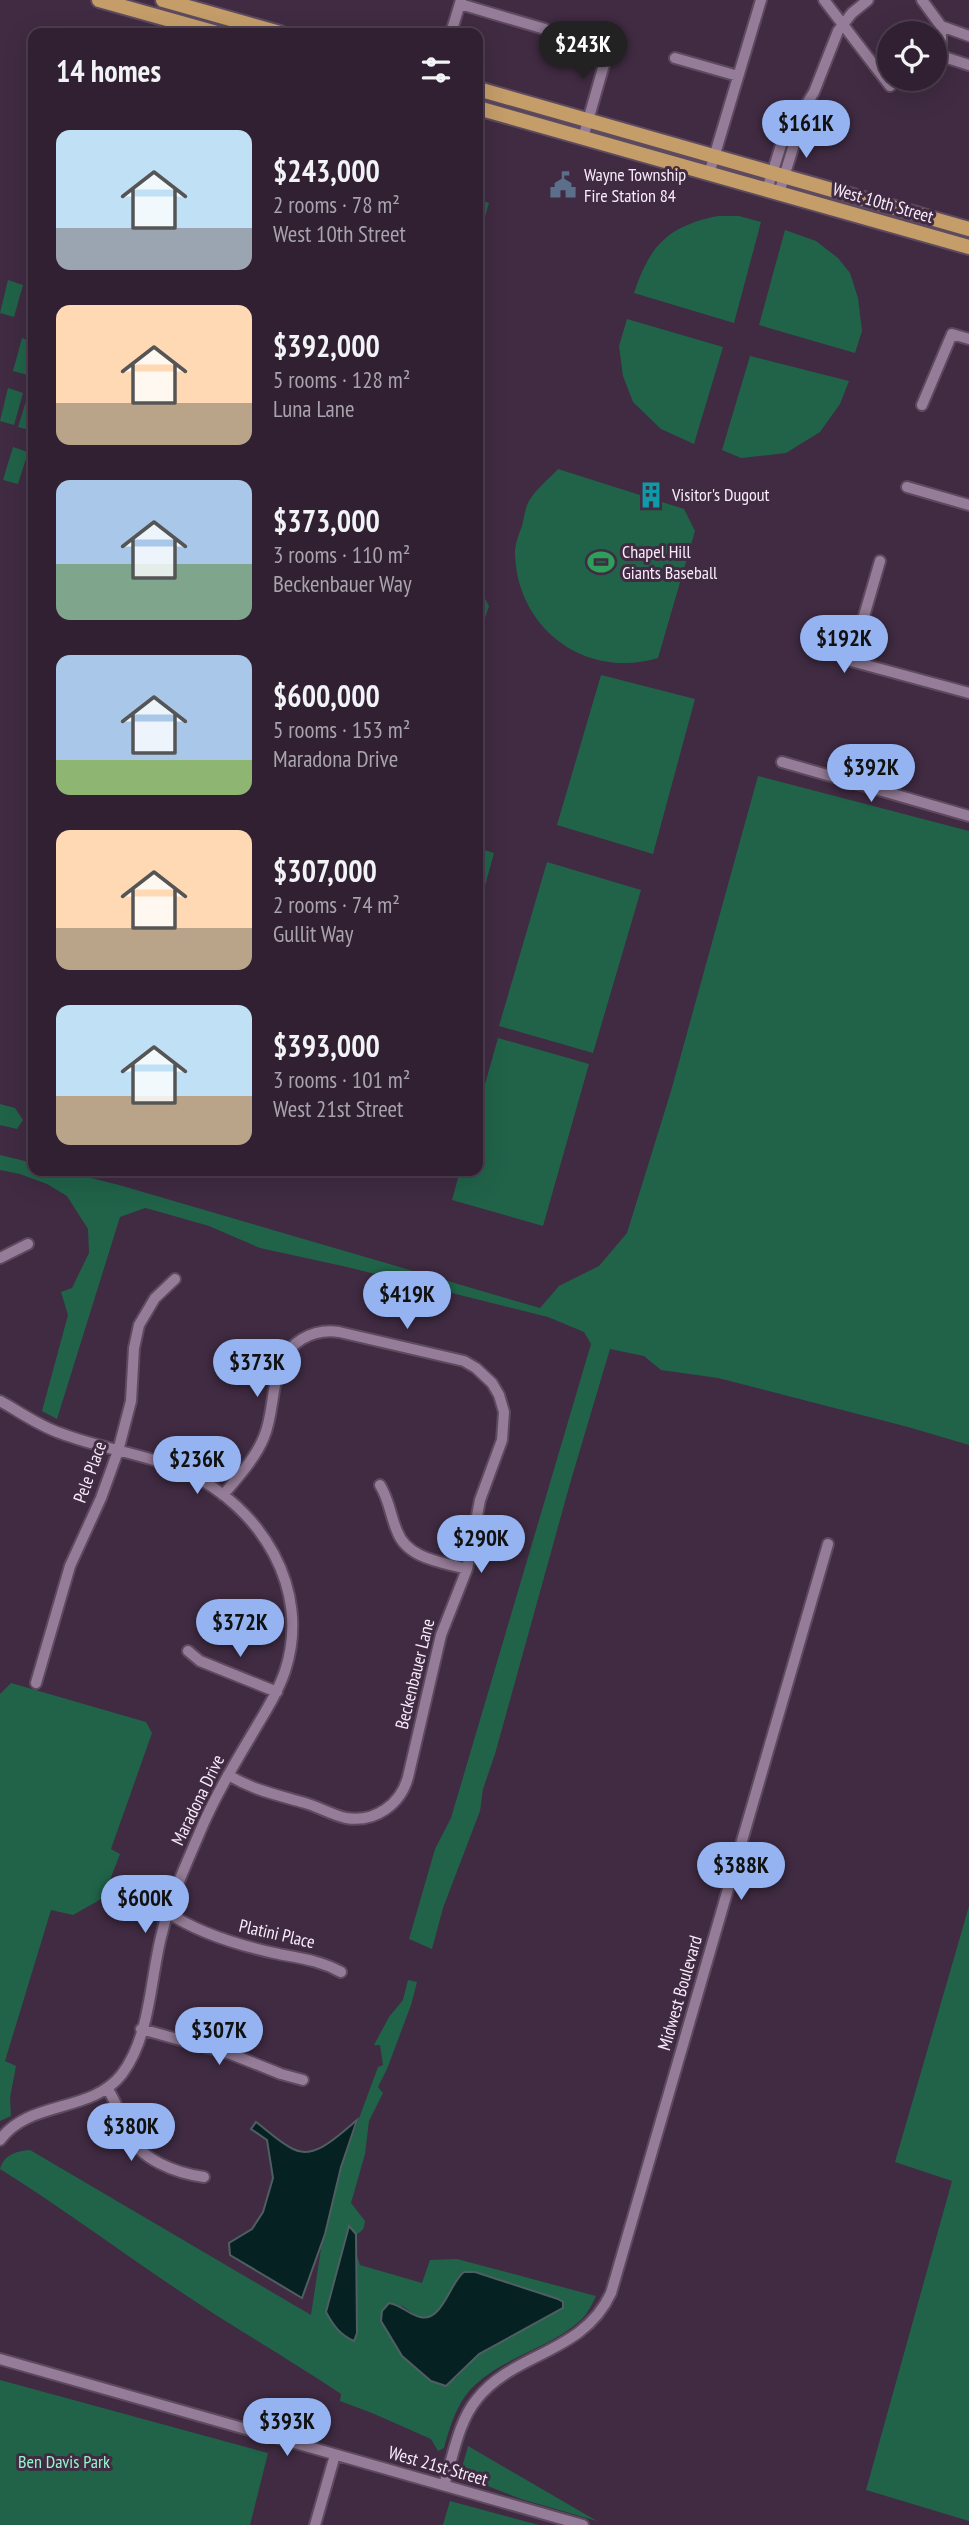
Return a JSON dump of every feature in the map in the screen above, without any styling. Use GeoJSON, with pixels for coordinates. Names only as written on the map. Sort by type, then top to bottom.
{"type":"FeatureCollection","features":[{"type":"Feature","properties":{"kind":"main road"},"geometry":{"type":"LineString","coordinates":[[99,0],[199,28]]}},
{"type":"Feature","properties":{"kind":"main road"},"geometry":{"type":"LineString","coordinates":[[163,0],[262,28]]}},
{"type":"Feature","properties":{"kind":"main road","name":"West 10th Street"},"geometry":{"type":"LineString","coordinates":[[483,90],[969,229]]}},
{"type":"Feature","properties":{"kind":"main road","name":"West 10th Street"},"geometry":{"type":"LineString","coordinates":[[483,109],[969,247]]}},
{"type":"Feature","properties":{"kind":"street"},"geometry":{"type":"LineString","coordinates":[[709,174],[761,0]]}},
{"type":"Feature","properties":{"kind":"street"},"geometry":{"type":"LineString","coordinates":[[824,0],[877,69]]}},
{"type":"Feature","properties":{"kind":"street"},"geometry":{"type":"LineString","coordinates":[[773,192],[796,138],[794,125],[814,92],[832,44],[852,13],[869,0]]}},
{"type":"Feature","properties":{"kind":"street"},"geometry":{"type":"LineString","coordinates":[[922,0],[935,21]]}},
{"type":"Feature","properties":{"kind":"street"},"geometry":{"type":"LineString","coordinates":[[452,28],[460,2],[545,29]]}},
{"type":"Feature","properties":{"kind":"street"},"geometry":{"type":"LineString","coordinates":[[947,31],[969,36]]}},
{"type":"Feature","properties":{"kind":"street"},"geometry":{"type":"LineString","coordinates":[[583,138],[613,33]]}},
{"type":"Feature","properties":{"kind":"street"},"geometry":{"type":"LineString","coordinates":[[675,58],[738,76]]}},
{"type":"Feature","properties":{"kind":"street"},"geometry":{"type":"LineString","coordinates":[[947,58],[964,63]]}},
{"type":"Feature","properties":{"kind":"street"},"geometry":{"type":"LineString","coordinates":[[922,405],[952,334],[969,339]]}},
{"type":"Feature","properties":{"kind":"street"},"geometry":{"type":"LineString","coordinates":[[907,487],[969,505]]}},
{"type":"Feature","properties":{"kind":"street"},"geometry":{"type":"LineString","coordinates":[[880,561],[851,661],[969,693]]}},
{"type":"Feature","properties":{"kind":"street"},"geometry":{"type":"LineString","coordinates":[[782,762],[969,816]]}},
{"type":"Feature","properties":{"kind":"street"},"geometry":{"type":"LineString","coordinates":[[0,1258],[28,1244]]}},
{"type":"Feature","properties":{"kind":"street","name":"Pele Place"},"geometry":{"type":"LineString","coordinates":[[36,1683],[70,1566],[102,1498],[118,1451],[131,1401],[138,1329],[152,1301],[175,1279]]}},
{"type":"Feature","properties":{"kind":"street","name":"Beckenbauer Lane"},"geometry":{"type":"LineString","coordinates":[[223,1495],[255,1455],[264,1439],[277,1373],[283,1359],[295,1344],[312,1334],[339,1332],[453,1358],[474,1367],[488,1378],[502,1405],[504,1430],[480,1500],[467,1569],[442,1632],[408,1780],[401,1795],[376,1815],[355,1819],[259,1791],[228,1775]]}},
{"type":"Feature","properties":{"kind":"street","name":"Maradona Drive"},"geometry":{"type":"LineString","coordinates":[[0,1401],[59,1433],[177,1469],[223,1495],[238,1507],[263,1536],[279,1564],[288,1587],[292,1619],[292,1639],[287,1665],[277,1692],[206,1816],[167,1912],[141,2029],[130,2062],[120,2077],[107,2088],[89,2098],[24,2118],[0,2140]]}},
{"type":"Feature","properties":{"kind":"street"},"geometry":{"type":"LineString","coordinates":[[380,1485],[390,1504],[398,1536],[410,1549],[421,1556],[467,1569]]}},
{"type":"Feature","properties":{"kind":"street","name":"Midwest Boulevard"},"geometry":{"type":"LineString","coordinates":[[444,2485],[462,2426],[475,2402],[500,2378],[566,2342],[590,2325],[609,2296],[828,1544]]}},
{"type":"Feature","properties":{"kind":"street"},"geometry":{"type":"LineString","coordinates":[[188,1651],[200,1661],[277,1692]]}},
{"type":"Feature","properties":{"kind":"street","name":"Platini Place"},"geometry":{"type":"LineString","coordinates":[[167,1912],[222,1938],[264,1951],[325,1963],[341,1972]]}},
{"type":"Feature","properties":{"kind":"street"},"geometry":{"type":"LineString","coordinates":[[141,2029],[231,2054],[303,2080]]}},
{"type":"Feature","properties":{"kind":"street"},"geometry":{"type":"LineString","coordinates":[[107,2088],[118,2106],[129,2136],[139,2149],[179,2173],[204,2178]]}},
{"type":"Feature","properties":{"kind":"street","name":"West 21st Street"},"geometry":{"type":"LineString","coordinates":[[0,2359],[583,2525]]}},
{"type":"Feature","properties":{"kind":"street"},"geometry":{"type":"LineString","coordinates":[[315,2525],[335,2455]]}},
{"type":"Feature","properties":{"kind":"green space"},"geometry":{"type":"Polygon","coordinates":[[[483,201],[489,203],[483,224],[483,201]]]}},
{"type":"Feature","properties":{"kind":"green space"},"geometry":{"type":"Polygon","coordinates":[[[718,216],[739,216],[761,222],[734,323],[634,293],[647,262],[663,240],[686,225],[718,216]]]}},
{"type":"Feature","properties":{"kind":"green space"},"geometry":{"type":"Polygon","coordinates":[[[785,230],[816,241],[838,258],[850,273],[858,298],[862,331],[855,353],[759,325],[785,230]]]}},
{"type":"Feature","properties":{"kind":"green space"},"geometry":{"type":"Polygon","coordinates":[[[8,280],[23,285],[14,317],[0,313],[8,280]]]}},
{"type":"Feature","properties":{"kind":"green space"},"geometry":{"type":"Polygon","coordinates":[[[627,319],[723,347],[694,444],[661,429],[633,402],[623,376],[619,346],[627,319]]]}},
{"type":"Feature","properties":{"kind":"green space"},"geometry":{"type":"Polygon","coordinates":[[[22,338],[28,340],[28,375],[13,371],[22,338]]]}},
{"type":"Feature","properties":{"kind":"green space"},"geometry":{"type":"Polygon","coordinates":[[[750,356],[849,381],[840,404],[820,432],[786,453],[741,458],[722,450],[750,356]]]}},
{"type":"Feature","properties":{"kind":"green space"},"geometry":{"type":"Polygon","coordinates":[[[8,388],[23,393],[14,425],[0,421],[8,388]]]}},
{"type":"Feature","properties":{"kind":"green space"},"geometry":{"type":"Polygon","coordinates":[[[28,395],[28,430],[18,427],[28,395]]]}},
{"type":"Feature","properties":{"kind":"green space"},"geometry":{"type":"Polygon","coordinates":[[[13,447],[28,452],[18,484],[3,480],[13,447]]]}},
{"type":"Feature","properties":{"kind":"green space","name":"Chapel Hill Giants Baseball"},"geometry":{"type":"Polygon","coordinates":[[[558,469],[684,509],[695,531],[658,658],[631,663],[605,661],[581,654],[560,642],[541,625],[528,604],[518,579],[516,546],[529,501],[558,469]]]}},
{"type":"Feature","properties":{"kind":"green space"},"geometry":{"type":"Polygon","coordinates":[[[483,595],[489,606],[483,624],[483,595]]]}},
{"type":"Feature","properties":{"kind":"green space"},"geometry":{"type":"Polygon","coordinates":[[[601,675],[695,699],[653,854],[557,825],[601,675]]]}},
{"type":"Feature","properties":{"kind":"green space"},"geometry":{"type":"Polygon","coordinates":[[[758,776],[969,831],[969,1445],[718,1378],[661,1370],[644,1356],[610,1349],[483,1789],[480,1811],[443,1908],[432,1949],[409,1939],[435,1849],[451,1818],[591,1344],[584,1332],[548,1317],[260,1248],[209,1226],[145,1208],[120,1217],[57,1419],[42,1411],[68,1315],[61,1292],[72,1288],[89,1253],[88,1229],[67,1196],[47,1184],[0,1170],[0,1155],[28,1162],[28,1176],[83,1176],[119,1185],[540,1308],[559,1286],[599,1266],[627,1233],[671,1091],[758,776]]]}},
{"type":"Feature","properties":{"kind":"green space"},"geometry":{"type":"Polygon","coordinates":[[[483,850],[494,853],[483,893],[483,850]]]}},
{"type":"Feature","properties":{"kind":"green space"},"geometry":{"type":"Polygon","coordinates":[[[547,862],[641,890],[593,1053],[499,1026],[547,862]]]}},
{"type":"Feature","properties":{"kind":"green space"},"geometry":{"type":"Polygon","coordinates":[[[498,1038],[589,1064],[543,1226],[452,1200],[459,1176],[483,1176],[483,1091],[498,1038]]]}},
{"type":"Feature","properties":{"kind":"green space"},"geometry":{"type":"Polygon","coordinates":[[[0,1104],[15,1108],[23,1120],[17,1129],[0,1125],[0,1104]]]}},
{"type":"Feature","properties":{"kind":"green space"},"geometry":{"type":"Polygon","coordinates":[[[11,1683],[146,1722],[152,1733],[111,1849],[120,1854],[103,1898],[73,1915],[51,1910],[5,2061],[16,2066],[10,2098],[11,2116],[0,2121],[0,1694],[11,1683]]]}},
{"type":"Feature","properties":{"kind":"green space"},"geometry":{"type":"Polygon","coordinates":[[[969,1906],[969,2521],[866,2490],[952,2181],[895,2162],[969,1906]]]}},
{"type":"Feature","properties":{"kind":"green space"},"geometry":{"type":"Polygon","coordinates":[[[408,1980],[417,1982],[411,2005],[378,2087],[383,2093],[369,2121],[365,2154],[351,2203],[365,2221],[363,2229],[356,2234],[349,2227],[354,2341],[357,2333],[357,2256],[360,2265],[422,2283],[430,2260],[457,2259],[596,2296],[584,2317],[570,2329],[500,2367],[475,2385],[459,2406],[444,2448],[438,2451],[431,2439],[340,2401],[341,2394],[198,2303],[0,2169],[4,2160],[11,2155],[30,2150],[311,2315],[322,2242],[341,2167],[378,2067],[383,2065],[380,2045],[374,2045],[389,2017],[403,2000],[408,1980]],[[475,2272],[458,2277],[444,2303],[428,2317],[418,2316],[401,2305],[455,2379],[479,2354],[562,2308],[563,2302],[475,2272]]]}},
{"type":"Feature","properties":{"kind":"green space","name":"Ben Davis Park"},"geometry":{"type":"Polygon","coordinates":[[[0,2380],[268,2453],[250,2525],[0,2525],[0,2380]]]}},
{"type":"Feature","properties":{"kind":"green space"},"geometry":{"type":"Polygon","coordinates":[[[468,2446],[597,2521],[521,2499],[462,2476],[468,2446]]]}},
{"type":"Feature","properties":{"kind":"green space"},"geometry":{"type":"Polygon","coordinates":[[[450,2501],[539,2525],[443,2525],[450,2501]]]}},
{"type":"Feature","properties":{"kind":"shaded area"},"geometry":{"type":"Polygon","coordinates":[[[357,2120],[341,2167],[325,2234],[302,2298],[230,2255],[229,2243],[252,2229],[263,2212],[273,2178],[267,2140],[251,2129],[256,2122],[288,2146],[301,2152],[319,2149],[357,2120]]]}},
{"type":"Feature","properties":{"kind":"shaded area"},"geometry":{"type":"Polygon","coordinates":[[[349,2226],[356,2234],[357,2333],[354,2341],[337,2329],[326,2312],[349,2226]]]}},
{"type":"Feature","properties":{"kind":"shaded area"},"geometry":{"type":"Polygon","coordinates":[[[464,2272],[475,2272],[558,2299],[563,2302],[563,2308],[479,2354],[446,2386],[431,2381],[402,2356],[381,2321],[382,2311],[389,2303],[416,2316],[428,2317],[440,2308],[464,2272]]]}},
{"type":"Feature","properties":{"kind":"place","name":"Wayne Township Fire Station 84"},"geometry":{"type":"Point","coordinates":[563,185]}},
{"type":"Feature","properties":{"kind":"place","name":"Visitor's Dugout"},"geometry":{"type":"Point","coordinates":[651,495]}},
{"type":"Feature","properties":{"kind":"place","name":"Chapel Hill Giants Baseball"},"geometry":{"type":"Point","coordinates":[601,562]}}]}
